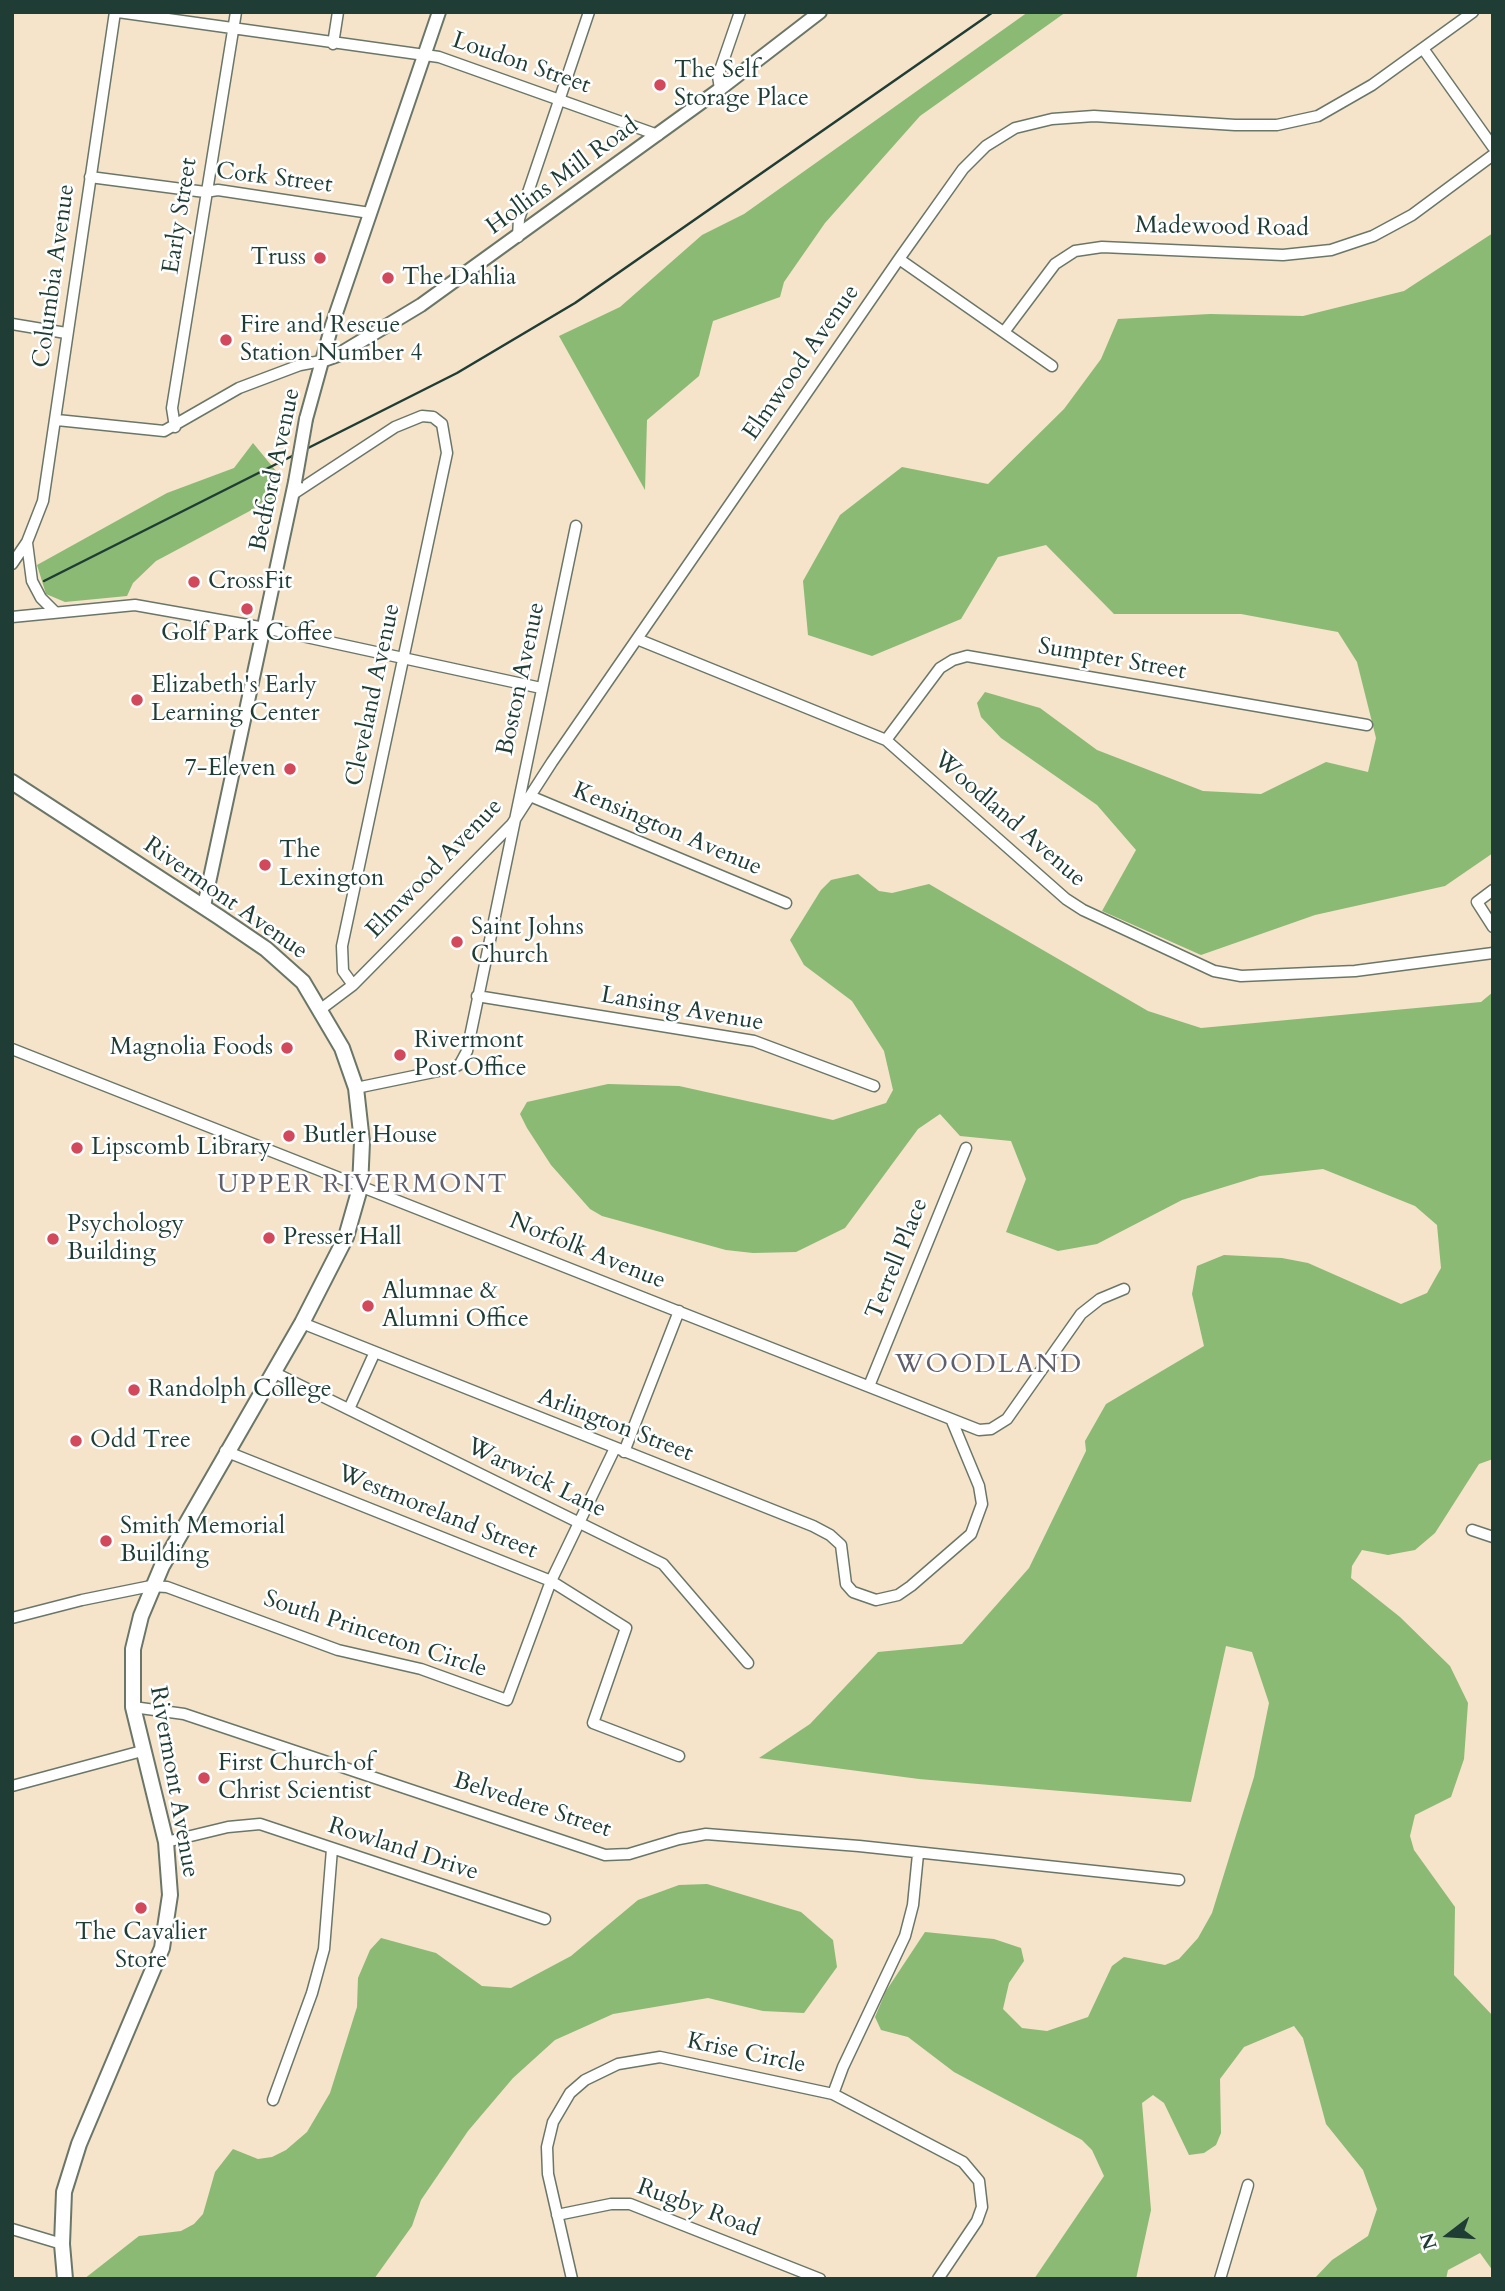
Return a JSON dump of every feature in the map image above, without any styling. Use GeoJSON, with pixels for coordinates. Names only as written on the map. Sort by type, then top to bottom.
{"type":"FeatureCollection","features":[{"type":"Feature","properties":{"kind":"main road","name":"Rivermont Avenue"},"geometry":{"type":"LineString","coordinates":[[12,782],[204,906],[266,949],[292,972],[321,1009],[342,1048],[356,1088],[362,1142],[360,1188],[346,1237],[302,1323],[225,1451],[151,1586],[133,1649],[133,1707],[166,1842],[170,1895],[162,1948],[79,2144],[64,2192],[62,2244],[65,2279]]}},
{"type":"Feature","properties":{"kind":"street","name":"Loudon Street"},"geometry":{"type":"LineString","coordinates":[[117,12],[439,57],[658,135]]}},
{"type":"Feature","properties":{"kind":"street","name":"Columbia Avenue"},"geometry":{"type":"LineString","coordinates":[[12,564],[27,542],[43,501],[57,420],[66,333],[117,12]]}},
{"type":"Feature","properties":{"kind":"street","name":"Early Street"},"geometry":{"type":"LineString","coordinates":[[175,427],[172,408],[236,12]]}},
{"type":"Feature","properties":{"kind":"street"},"geometry":{"type":"LineString","coordinates":[[333,44],[338,12]]}},
{"type":"Feature","properties":{"kind":"street","name":"Bedford Avenue"},"geometry":{"type":"LineString","coordinates":[[204,906],[265,628],[306,419],[321,361],[439,12]]}},
{"type":"Feature","properties":{"kind":"street"},"geometry":{"type":"LineString","coordinates":[[517,237],[519,219],[589,12]]}},
{"type":"Feature","properties":{"kind":"street"},"geometry":{"type":"LineString","coordinates":[[720,89],[718,76],[740,12]]}},
{"type":"Feature","properties":{"kind":"street","name":"Hollins Mill Road"},"geometry":{"type":"LineString","coordinates":[[321,361],[338,355],[421,305],[658,135],[820,12]]}},
{"type":"Feature","properties":{"kind":"street","name":"Elmwood Avenue"},"geometry":{"type":"LineString","coordinates":[[321,1009],[354,985],[512,824],[636,639],[899,259],[963,169],[986,146],[1016,128],[1052,119],[1094,116],[1277,125],[1318,116],[1372,85],[1473,12]]}},
{"type":"Feature","properties":{"kind":"street"},"geometry":{"type":"LineString","coordinates":[[1424,50],[1493,146]]}},
{"type":"Feature","properties":{"kind":"street","name":"Madewood Road"},"geometry":{"type":"LineString","coordinates":[[1004,332],[1055,264],[1075,251],[1102,247],[1283,255],[1331,250],[1373,236],[1412,215],[1493,155]]}},
{"type":"Feature","properties":{"kind":"street","name":"Cork Street"},"geometry":{"type":"LineString","coordinates":[[90,177],[205,192],[218,190],[370,213]]}},
{"type":"Feature","properties":{"kind":"street"},"geometry":{"type":"LineString","coordinates":[[899,259],[1052,366]]}},
{"type":"Feature","properties":{"kind":"street"},"geometry":{"type":"LineString","coordinates":[[12,324],[66,333]]}},
{"type":"Feature","properties":{"kind":"street"},"geometry":{"type":"LineString","coordinates":[[57,420],[164,431],[239,388],[300,365],[321,361]]}},
{"type":"Feature","properties":{"kind":"street","name":"Cleveland Avenue"},"geometry":{"type":"LineString","coordinates":[[294,488],[395,427],[422,416],[433,417],[442,424],[447,453],[342,946],[343,971],[354,985]]}},
{"type":"Feature","properties":{"kind":"street","name":"Boston Avenue"},"geometry":{"type":"LineString","coordinates":[[356,1088],[460,1064],[467,1051],[576,526]]}},
{"type":"Feature","properties":{"kind":"street","name":"Columbia Avenue"},"geometry":{"type":"LineString","coordinates":[[27,542],[32,581],[41,598],[54,611]]}},
{"type":"Feature","properties":{"kind":"street"},"geometry":{"type":"LineString","coordinates":[[12,617],[135,605],[265,628],[541,688]]}},
{"type":"Feature","properties":{"kind":"street","name":"Woodland Avenue"},"geometry":{"type":"LineString","coordinates":[[636,639],[886,740],[1066,899],[1083,910],[1214,971],[1241,976],[1355,971],[1493,954]]}},
{"type":"Feature","properties":{"kind":"street","name":"Sumpter Street"},"geometry":{"type":"LineString","coordinates":[[886,740],[940,668],[967,656],[1367,725]]}},
{"type":"Feature","properties":{"kind":"street","name":"Kensington Avenue"},"geometry":{"type":"LineString","coordinates":[[530,796],[786,903]]}},
{"type":"Feature","properties":{"kind":"street"},"geometry":{"type":"LineString","coordinates":[[1493,890],[1477,902],[1493,927]]}},
{"type":"Feature","properties":{"kind":"street","name":"Lansing Avenue"},"geometry":{"type":"LineString","coordinates":[[477,996],[754,1041],[874,1086]]}},
{"type":"Feature","properties":{"kind":"street","name":"Norfolk Avenue"},"geometry":{"type":"LineString","coordinates":[[12,1049],[979,1430],[991,1429],[1007,1419],[1081,1314],[1100,1299],[1124,1289]]}},
{"type":"Feature","properties":{"kind":"street","name":"Terrell Place"},"geometry":{"type":"LineString","coordinates":[[869,1386],[966,1148]]}},
{"type":"Feature","properties":{"kind":"street"},"geometry":{"type":"LineString","coordinates":[[551,1581],[620,1450],[679,1311]]}},
{"type":"Feature","properties":{"kind":"street","name":"Arlington Street"},"geometry":{"type":"LineString","coordinates":[[302,1323],[830,1535],[841,1545],[846,1584],[853,1592],[876,1600],[898,1595],[911,1586],[971,1534],[982,1504],[979,1486],[952,1421]]}},
{"type":"Feature","properties":{"kind":"street"},"geometry":{"type":"LineString","coordinates":[[349,1409],[374,1354]]}},
{"type":"Feature","properties":{"kind":"street","name":"Warwick Lane"},"geometry":{"type":"LineString","coordinates":[[274,1372],[663,1564],[748,1663]]}},
{"type":"Feature","properties":{"kind":"street","name":"Westmoreland Street"},"geometry":{"type":"LineString","coordinates":[[225,1451],[551,1581],[626,1628],[593,1723],[679,1756]]}},
{"type":"Feature","properties":{"kind":"street"},"geometry":{"type":"LineString","coordinates":[[1472,1530],[1493,1536]]}},
{"type":"Feature","properties":{"kind":"street","name":"South Princeton Circle"},"geometry":{"type":"LineString","coordinates":[[151,1586],[167,1587],[338,1650],[421,1669],[506,1700],[551,1581]]}},
{"type":"Feature","properties":{"kind":"street"},"geometry":{"type":"LineString","coordinates":[[12,1618],[151,1586]]}},
{"type":"Feature","properties":{"kind":"street","name":"Belvedere Street"},"geometry":{"type":"LineString","coordinates":[[133,1707],[184,1714],[605,1854],[629,1854],[706,1834],[1179,1880]]}},
{"type":"Feature","properties":{"kind":"street"},"geometry":{"type":"LineString","coordinates":[[12,1786],[142,1751]]}},
{"type":"Feature","properties":{"kind":"street","name":"Rowland Drive"},"geometry":{"type":"LineString","coordinates":[[166,1842],[228,1827],[260,1824],[545,1919]]}},
{"type":"Feature","properties":{"kind":"street"},"geometry":{"type":"LineString","coordinates":[[273,2100],[312,1993],[324,1949],[332,1849]]}},
{"type":"Feature","properties":{"kind":"street"},"geometry":{"type":"LineString","coordinates":[[833,2094],[905,1936],[913,1905],[918,1854]]}},
{"type":"Feature","properties":{"kind":"street","name":"Krise Circle"},"geometry":{"type":"LineString","coordinates":[[572,2279],[548,2174],[547,2147],[553,2122],[570,2093],[585,2080],[609,2067],[660,2057],[833,2094],[963,2162],[979,2181],[983,2196],[980,2214],[938,2279]]}},
{"type":"Feature","properties":{"kind":"street"},"geometry":{"type":"LineString","coordinates":[[1220,2279],[1248,2185]]}},
{"type":"Feature","properties":{"kind":"street","name":"Rugby Road"},"geometry":{"type":"LineString","coordinates":[[557,2215],[611,2204],[630,2204],[821,2279]]}},
{"type":"Feature","properties":{"kind":"street"},"geometry":{"type":"LineString","coordinates":[[12,2229],[62,2244]]}},
{"type":"Feature","properties":{"kind":"green space"},"geometry":{"type":"Polygon","coordinates":[[[1028,12],[1066,12],[920,116],[825,223],[784,282],[780,297],[713,321],[699,376],[647,420],[645,490],[559,336],[620,307],[702,235],[744,214],[1028,12]]]}},
{"type":"Feature","properties":{"kind":"green space"},"geometry":{"type":"Polygon","coordinates":[[[1493,233],[1493,853],[1445,886],[1315,915],[1201,955],[1102,911],[1136,850],[1097,805],[1001,738],[981,717],[977,703],[985,692],[1040,708],[1097,750],[1203,791],[1261,794],[1326,762],[1368,772],[1376,738],[1357,662],[1338,632],[1241,614],[1114,614],[1046,545],[998,557],[961,619],[872,656],[808,635],[803,581],[840,515],[902,467],[988,484],[1064,409],[1101,359],[1118,319],[1210,314],[1303,316],[1404,291],[1493,233]]]}},
{"type":"Feature","properties":{"kind":"green space"},"geometry":{"type":"Polygon","coordinates":[[[253,443],[281,477],[276,497],[156,561],[133,583],[127,596],[65,602],[46,594],[37,565],[167,493],[234,468],[253,443]]]}},
{"type":"Feature","properties":{"kind":"green space"},"geometry":{"type":"Polygon","coordinates":[[[858,874],[879,891],[892,893],[929,884],[1148,1011],[1201,1028],[1481,1002],[1493,992],[1493,1459],[1479,1464],[1435,1533],[1415,1550],[1388,1555],[1362,1550],[1352,1566],[1351,1578],[1400,1617],[1450,1666],[1468,1703],[1464,1759],[1451,1797],[1415,1815],[1410,1836],[1414,1850],[1455,1907],[1454,1975],[1493,2016],[1493,2271],[1480,2253],[1448,2270],[1446,2279],[1314,2279],[1332,2260],[1368,2236],[1377,2209],[1363,2170],[1326,2124],[1303,2038],[1294,2026],[1244,2047],[1220,2079],[1221,2133],[1216,2145],[1204,2153],[1189,2155],[1164,2103],[1153,2095],[1142,2103],[1151,2210],[1136,2279],[1034,2279],[1104,2176],[1092,2150],[1082,2140],[954,2072],[908,2037],[881,2030],[875,2017],[886,1991],[925,1932],[994,1939],[1021,1948],[1024,1961],[1009,1983],[1003,2009],[1022,2028],[1047,2031],[1088,2017],[1112,1966],[1124,1957],[1165,1965],[1179,1959],[1198,1938],[1212,1913],[1254,1777],[1269,1703],[1252,1652],[1226,1646],[1191,1802],[919,1779],[759,1758],[810,1724],[878,1652],[962,1644],[1029,1568],[1086,1451],[1085,1441],[1106,1404],[1204,1346],[1192,1294],[1197,1266],[1224,1255],[1282,1258],[1308,1263],[1401,1304],[1427,1293],[1441,1268],[1437,1225],[1415,1206],[1323,1169],[1260,1176],[1182,1200],[1097,1244],[1058,1251],[1006,1232],[1026,1179],[1011,1141],[960,1136],[940,1114],[918,1129],[845,1228],[796,1252],[753,1253],[726,1250],[602,1216],[590,1209],[551,1165],[527,1128],[520,1114],[527,1102],[608,1084],[679,1086],[833,1120],[886,1103],[893,1090],[884,1051],[852,1001],[804,965],[790,940],[821,890],[831,880],[858,874]]]}},
{"type":"Feature","properties":{"kind":"green space"},"geometry":{"type":"Polygon","coordinates":[[[707,1884],[801,1912],[833,1940],[837,1967],[804,2013],[763,2011],[708,1998],[613,2014],[555,2040],[513,2078],[468,2131],[421,2200],[412,2226],[374,2279],[84,2279],[139,2236],[181,2231],[194,2224],[203,2214],[215,2172],[233,2149],[258,2159],[272,2157],[286,2150],[307,2132],[330,2093],[357,2007],[358,1978],[370,1950],[381,1938],[436,1953],[482,1986],[511,1988],[571,1956],[638,1900],[679,1885],[707,1884]]]}},
{"type":"Feature","properties":{"kind":"railway"},"geometry":{"type":"LineString","coordinates":[[44,581],[457,373],[575,303],[993,12]]}},
{"type":"Feature","properties":{"kind":"place","name":"The Self Storage Place"},"geometry":{"type":"Point","coordinates":[660,85]}},
{"type":"Feature","properties":{"kind":"place","name":"Truss"},"geometry":{"type":"Point","coordinates":[320,258]}},
{"type":"Feature","properties":{"kind":"place","name":"The Dahlia"},"geometry":{"type":"Point","coordinates":[388,278]}},
{"type":"Feature","properties":{"kind":"place","name":"Fire and Rescue Station Number 4"},"geometry":{"type":"Point","coordinates":[226,340]}},
{"type":"Feature","properties":{"kind":"place","name":"CrossFit"},"geometry":{"type":"Point","coordinates":[194,582]}},
{"type":"Feature","properties":{"kind":"place","name":"Golf Park Coffee"},"geometry":{"type":"Point","coordinates":[247,609]}},
{"type":"Feature","properties":{"kind":"place","name":"Elizabeth's Early Learning Center"},"geometry":{"type":"Point","coordinates":[137,700]}},
{"type":"Feature","properties":{"kind":"place","name":"7-Eleven"},"geometry":{"type":"Point","coordinates":[290,769]}},
{"type":"Feature","properties":{"kind":"place","name":"The Lexington"},"geometry":{"type":"Point","coordinates":[265,865]}},
{"type":"Feature","properties":{"kind":"place","name":"Saint Johns Church"},"geometry":{"type":"Point","coordinates":[457,942]}},
{"type":"Feature","properties":{"kind":"place","name":"Magnolia Foods"},"geometry":{"type":"Point","coordinates":[287,1048]}},
{"type":"Feature","properties":{"kind":"place","name":"Rivermont Post Office"},"geometry":{"type":"Point","coordinates":[400,1055]}},
{"type":"Feature","properties":{"kind":"place","name":"Butler House"},"geometry":{"type":"Point","coordinates":[289,1136]}},
{"type":"Feature","properties":{"kind":"place","name":"Lipscomb Library"},"geometry":{"type":"Point","coordinates":[77,1148]}},
{"type":"Feature","properties":{"kind":"place","name":"Presser Hall"},"geometry":{"type":"Point","coordinates":[269,1238]}},
{"type":"Feature","properties":{"kind":"place","name":"Psychology Building"},"geometry":{"type":"Point","coordinates":[53,1239]}},
{"type":"Feature","properties":{"kind":"place","name":"Alumnae & Alumni Office"},"geometry":{"type":"Point","coordinates":[368,1306]}},
{"type":"Feature","properties":{"kind":"place","name":"Randolph College"},"geometry":{"type":"Point","coordinates":[134,1390]}},
{"type":"Feature","properties":{"kind":"place","name":"Odd Tree"},"geometry":{"type":"Point","coordinates":[76,1441]}},
{"type":"Feature","properties":{"kind":"place","name":"Smith Memorial Building"},"geometry":{"type":"Point","coordinates":[106,1541]}},
{"type":"Feature","properties":{"kind":"place","name":"First Church of Christ Scientist"},"geometry":{"type":"Point","coordinates":[204,1778]}},
{"type":"Feature","properties":{"kind":"place","name":"The Cavalier Store"},"geometry":{"type":"Point","coordinates":[141,1908]}},
{"type":"Feature","properties":{"kind":"district","name":"UPPER RIVERMONT"},"geometry":{"type":"Point","coordinates":[363,1186]}},
{"type":"Feature","properties":{"kind":"district","name":"WOODLAND"},"geometry":{"type":"Point","coordinates":[989,1366]}}]}
